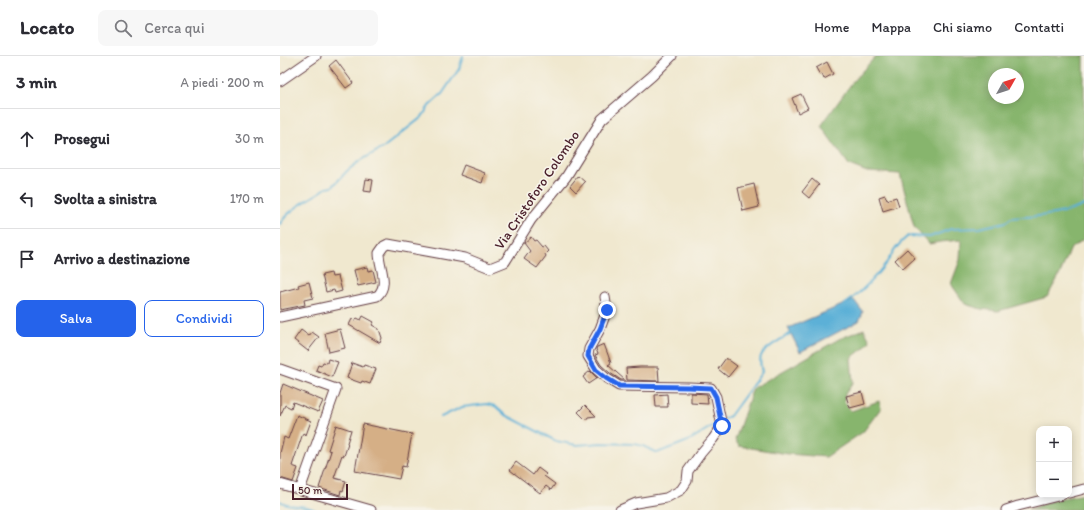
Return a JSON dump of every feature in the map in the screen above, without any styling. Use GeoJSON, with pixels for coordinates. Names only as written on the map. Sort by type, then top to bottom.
{"type":"FeatureCollection","features":[{"type":"Feature","properties":{"kind":"street"},"geometry":{"type":"LineString","coordinates":[[280,81],[316,56]]}},
{"type":"Feature","properties":{"kind":"street","name":"Via Cristoforo Colombo"},"geometry":{"type":"LineString","coordinates":[[280,317],[377,296],[382,292],[384,285],[379,253],[384,246],[388,244],[465,258],[490,268],[505,262],[531,220],[566,177],[602,119],[652,76],[672,56]]}},
{"type":"Feature","properties":{"kind":"street"},"geometry":{"type":"LineString","coordinates":[[605,297],[607,310],[600,329],[589,349],[588,356],[596,370],[619,386],[711,388],[716,397],[722,426],[688,471],[687,480],[681,490],[666,498],[636,503],[620,510]]}},
{"type":"Feature","properties":{"kind":"street"},"geometry":{"type":"LineString","coordinates":[[280,369],[336,389],[300,490]]}},
{"type":"Feature","properties":{"kind":"street"},"geometry":{"type":"LineString","coordinates":[[280,484],[371,510]]}},
{"type":"Feature","properties":{"kind":"street"},"geometry":{"type":"LineString","coordinates":[[1072,492],[1084,489]]}},
{"type":"Feature","properties":{"kind":"street"},"geometry":{"type":"LineString","coordinates":[[1006,510],[1050,498]]}},
{"type":"Feature","properties":{"kind":"green space"},"geometry":{"type":"Polygon","coordinates":[[[876,56],[1084,56],[1084,239],[1071,248],[1059,276],[1047,297],[998,311],[981,309],[965,304],[951,284],[960,260],[961,240],[929,244],[914,227],[900,174],[867,172],[849,165],[821,126],[854,80],[876,56]]]}},
{"type":"Feature","properties":{"kind":"green space"},"geometry":{"type":"Polygon","coordinates":[[[864,329],[870,341],[851,358],[853,383],[845,394],[844,401],[851,411],[879,401],[881,408],[863,432],[826,457],[788,454],[739,446],[735,440],[753,388],[839,339],[864,329]]]}},
{"type":"Feature","properties":{"kind":"green space"},"geometry":{"type":"Polygon","coordinates":[[[1084,494],[1084,510],[1028,510],[1053,500],[1072,498],[1072,496],[1084,494]]]}},
{"type":"Feature","properties":{"kind":"water"},"geometry":{"type":"Polygon","coordinates":[[[854,300],[863,312],[859,321],[800,352],[788,328],[854,300]]]}},
{"type":"Feature","properties":{"kind":"building"},"geometry":{"type":"Polygon","coordinates":[[[336,60],[353,83],[346,88],[329,66],[336,60]]]}},
{"type":"Feature","properties":{"kind":"building"},"geometry":{"type":"Polygon","coordinates":[[[827,62],[833,74],[824,79],[822,74],[820,75],[816,68],[827,62]]]}},
{"type":"Feature","properties":{"kind":"building"},"geometry":{"type":"Polygon","coordinates":[[[801,94],[808,108],[798,113],[792,98],[801,94]]]}},
{"type":"Feature","properties":{"kind":"building"},"geometry":{"type":"Polygon","coordinates":[[[464,165],[485,173],[482,183],[460,175],[464,165]]]}},
{"type":"Feature","properties":{"kind":"building"},"geometry":{"type":"Polygon","coordinates":[[[578,176],[585,182],[576,192],[570,186],[578,176]]]}},
{"type":"Feature","properties":{"kind":"building"},"geometry":{"type":"Polygon","coordinates":[[[366,179],[373,180],[371,192],[364,191],[366,179]]]}},
{"type":"Feature","properties":{"kind":"building"},"geometry":{"type":"Polygon","coordinates":[[[812,179],[819,185],[809,198],[802,192],[812,179]]]}},
{"type":"Feature","properties":{"kind":"building"},"geometry":{"type":"Polygon","coordinates":[[[754,184],[759,207],[743,211],[738,188],[754,184]]]}},
{"type":"Feature","properties":{"kind":"building"},"geometry":{"type":"Polygon","coordinates":[[[885,195],[887,200],[896,197],[899,206],[883,211],[879,197],[885,195]]]}},
{"type":"Feature","properties":{"kind":"building"},"geometry":{"type":"Polygon","coordinates":[[[531,237],[542,247],[544,246],[548,251],[537,268],[524,259],[530,251],[524,243],[531,237]]]}},
{"type":"Feature","properties":{"kind":"building"},"geometry":{"type":"Polygon","coordinates":[[[907,249],[915,258],[903,269],[895,260],[907,249]]]}},
{"type":"Feature","properties":{"kind":"building"},"geometry":{"type":"Polygon","coordinates":[[[367,267],[368,271],[373,270],[376,282],[358,286],[354,270],[367,267]]]}},
{"type":"Feature","properties":{"kind":"building"},"geometry":{"type":"Polygon","coordinates":[[[331,273],[332,277],[338,276],[342,291],[335,293],[334,290],[326,292],[322,275],[331,273]]]}},
{"type":"Feature","properties":{"kind":"building"},"geometry":{"type":"Polygon","coordinates":[[[309,282],[313,298],[304,300],[305,305],[280,310],[280,292],[299,287],[298,285],[309,282]]]}},
{"type":"Feature","properties":{"kind":"building"},"geometry":{"type":"Polygon","coordinates":[[[363,316],[374,322],[372,325],[379,329],[382,338],[380,343],[349,325],[352,319],[355,320],[357,318],[361,320],[363,316]]]}},
{"type":"Feature","properties":{"kind":"building"},"geometry":{"type":"Polygon","coordinates":[[[340,329],[345,348],[329,352],[325,333],[340,329]]]}},
{"type":"Feature","properties":{"kind":"building"},"geometry":{"type":"Polygon","coordinates":[[[301,330],[309,336],[312,332],[319,337],[308,351],[294,340],[301,330]]]}},
{"type":"Feature","properties":{"kind":"building"},"geometry":{"type":"Polygon","coordinates":[[[604,344],[611,363],[608,365],[625,380],[621,380],[610,373],[601,365],[595,355],[598,354],[596,349],[597,347],[604,344]]]}},
{"type":"Feature","properties":{"kind":"building"},"geometry":{"type":"Polygon","coordinates":[[[726,358],[737,366],[728,377],[718,369],[726,358]]]}},
{"type":"Feature","properties":{"kind":"building"},"geometry":{"type":"Polygon","coordinates":[[[328,359],[338,362],[332,377],[316,370],[318,365],[321,366],[323,362],[327,363],[328,359]]]}},
{"type":"Feature","properties":{"kind":"building"},"geometry":{"type":"Polygon","coordinates":[[[352,363],[363,367],[364,365],[376,369],[370,384],[362,381],[361,383],[347,378],[352,363]]]}},
{"type":"Feature","properties":{"kind":"building"},"geometry":{"type":"Polygon","coordinates":[[[658,367],[659,381],[627,380],[626,368],[658,367]]]}},
{"type":"Feature","properties":{"kind":"building"},"geometry":{"type":"Polygon","coordinates":[[[590,371],[597,378],[588,384],[583,377],[590,371]]]}},
{"type":"Feature","properties":{"kind":"building"},"geometry":{"type":"Polygon","coordinates":[[[283,384],[323,401],[318,412],[293,402],[291,408],[285,405],[280,416],[280,393],[283,384]]]}},
{"type":"Feature","properties":{"kind":"building"},"geometry":{"type":"Polygon","coordinates":[[[862,392],[865,404],[850,408],[846,396],[862,392]]]}},
{"type":"Feature","properties":{"kind":"building"},"geometry":{"type":"Polygon","coordinates":[[[691,393],[707,394],[708,404],[691,403],[691,393]]]}},
{"type":"Feature","properties":{"kind":"building"},"geometry":{"type":"Polygon","coordinates":[[[667,394],[668,407],[656,407],[655,395],[667,394]]]}},
{"type":"Feature","properties":{"kind":"building"},"geometry":{"type":"Polygon","coordinates":[[[585,405],[596,416],[588,417],[586,420],[578,412],[585,405]]]}},
{"type":"Feature","properties":{"kind":"building"},"geometry":{"type":"Polygon","coordinates":[[[297,415],[311,421],[306,435],[303,433],[292,466],[298,468],[293,482],[280,478],[280,453],[284,437],[288,439],[297,415]]]}},
{"type":"Feature","properties":{"kind":"building"},"geometry":{"type":"Polygon","coordinates":[[[363,424],[412,434],[406,467],[402,466],[399,479],[355,471],[363,424]]]}},
{"type":"Feature","properties":{"kind":"building"},"geometry":{"type":"Polygon","coordinates":[[[336,425],[351,430],[344,456],[342,455],[334,478],[346,481],[340,495],[319,488],[331,451],[328,450],[336,425]]]}},
{"type":"Feature","properties":{"kind":"building"},"geometry":{"type":"Polygon","coordinates":[[[516,462],[533,475],[538,468],[546,474],[544,476],[555,484],[551,490],[546,486],[540,493],[510,470],[516,462]]]}},
{"type":"Feature","properties":{"kind":"waterway"},"geometry":{"type":"LineString","coordinates":[[280,224],[295,208],[326,188],[332,187],[348,170],[384,147],[422,117],[429,106],[442,94],[459,69],[463,56]]}},
{"type":"Feature","properties":{"kind":"waterway"},"geometry":{"type":"LineString","coordinates":[[845,304],[856,296],[873,279],[887,262],[898,245],[908,236],[930,237],[951,229],[979,228],[1006,222],[1011,218],[1058,213],[1076,209],[1084,205]]}},
{"type":"Feature","properties":{"kind":"waterway"},"geometry":{"type":"LineString","coordinates":[[724,419],[730,416],[762,372],[760,360],[763,353],[775,343],[793,332]]}},
{"type":"Feature","properties":{"kind":"waterway"},"geometry":{"type":"LineString","coordinates":[[441,417],[462,407],[487,404],[495,406],[504,414],[556,441],[577,445],[600,443],[635,444],[657,453],[688,441],[719,422]]}},
{"type":"Feature","properties":{"kind":"waterway"},"geometry":{"type":"LineString","coordinates":[[280,501],[289,505],[306,507],[315,510]]}},
{"type":"Feature","properties":{"kind":"route"},"geometry":{"type":"LineString","coordinates":[[607,310],[600,329],[589,349],[588,356],[596,370],[619,386],[711,388],[716,397],[722,426]]}}]}
